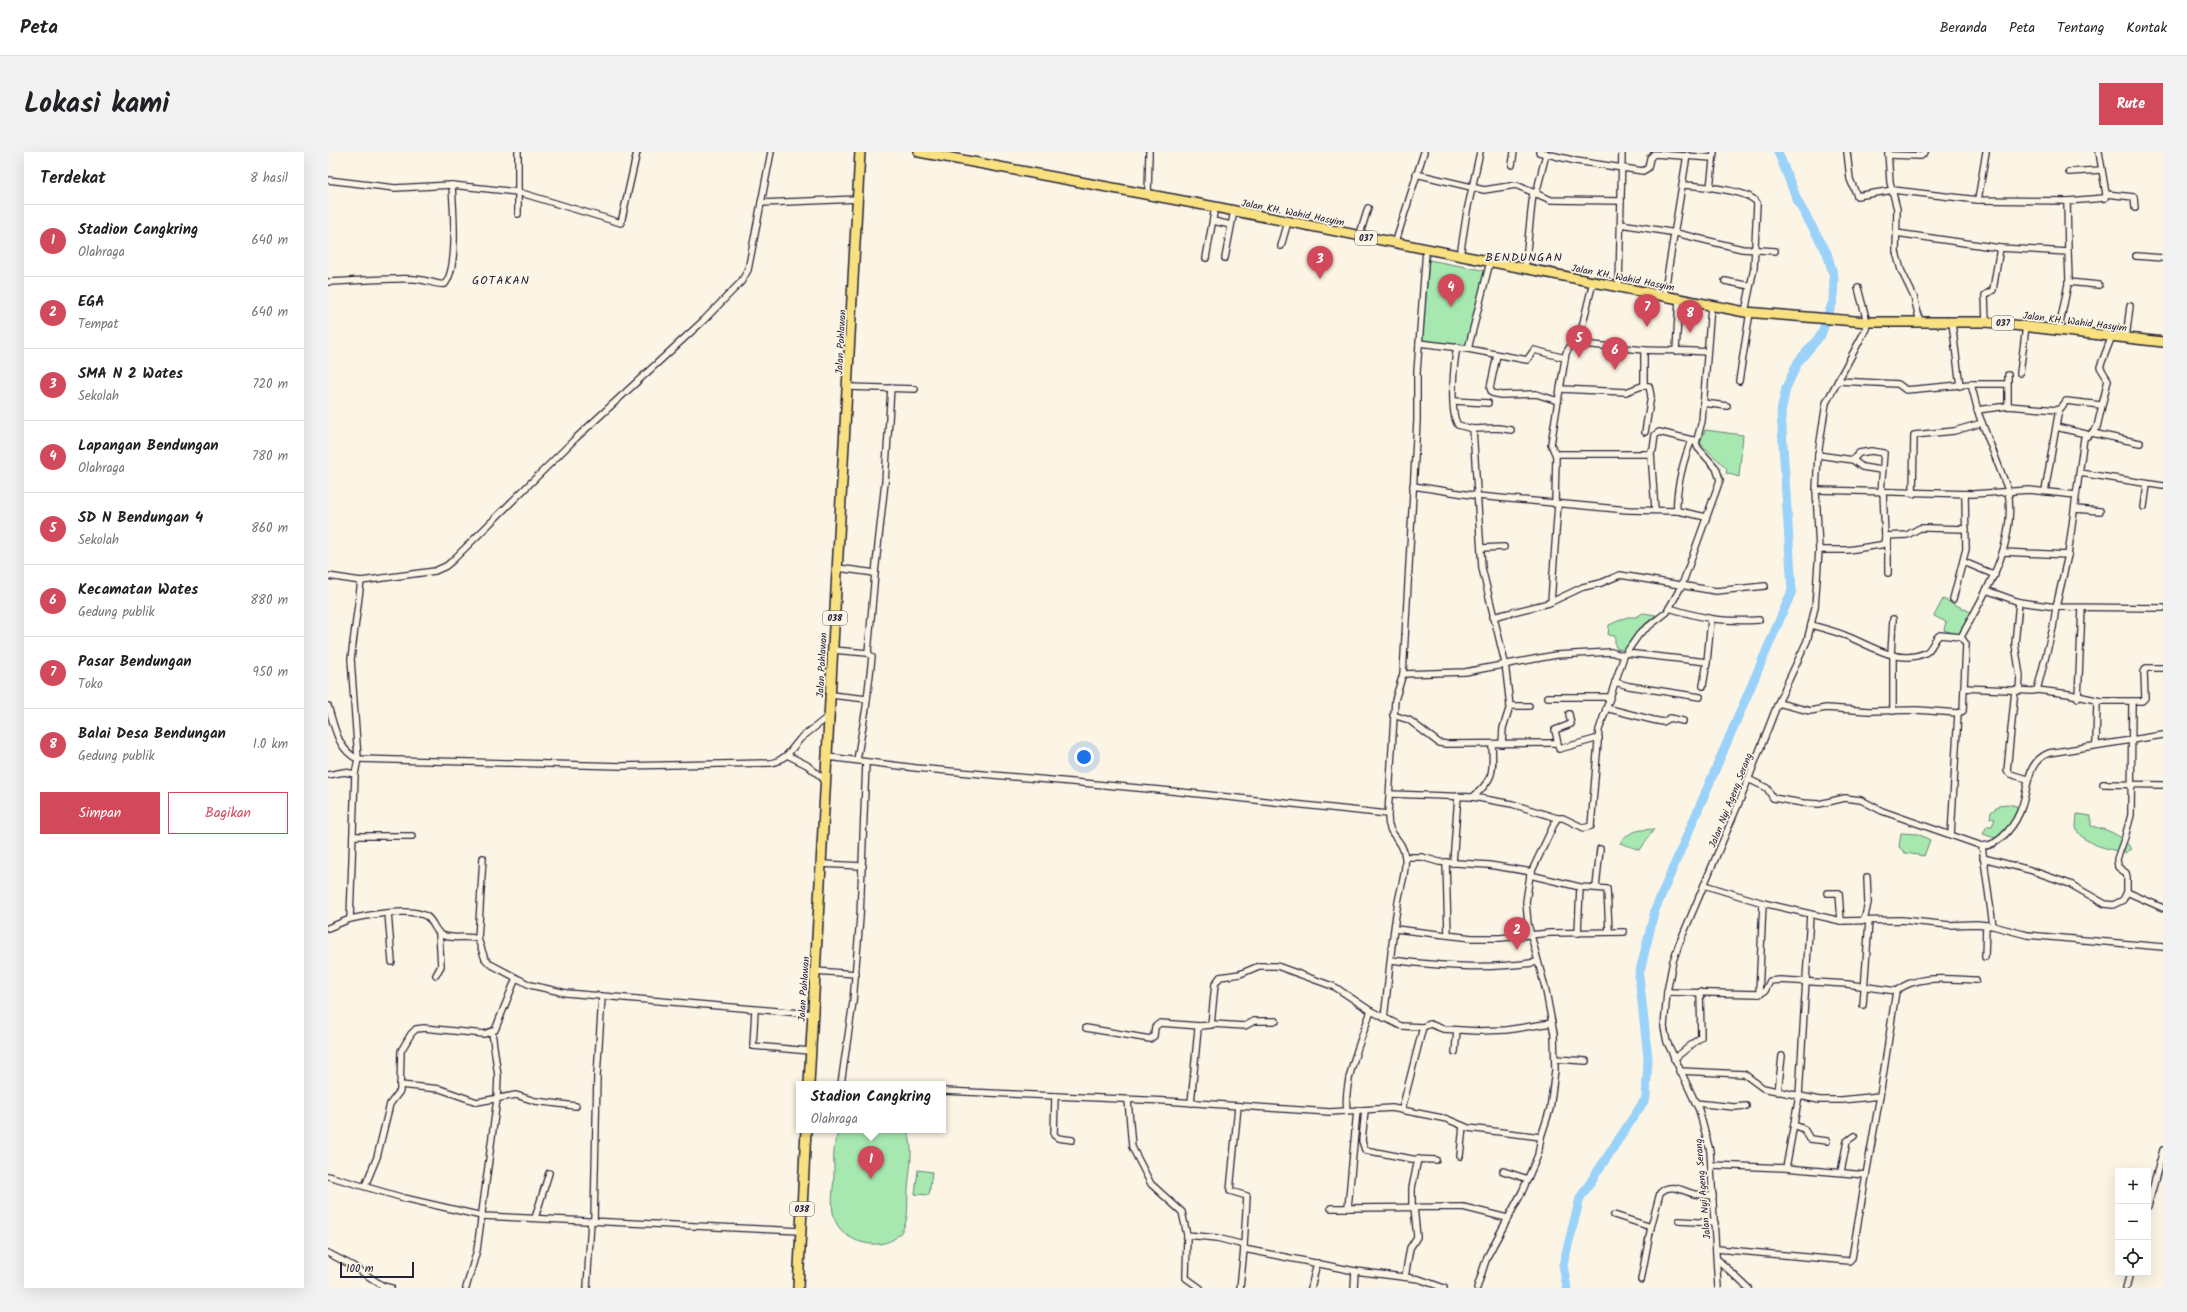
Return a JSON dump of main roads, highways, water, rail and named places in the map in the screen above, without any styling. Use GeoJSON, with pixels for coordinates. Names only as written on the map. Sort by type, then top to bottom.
{"type":"FeatureCollection","features":[{"type":"Feature","properties":{"kind":"main road","name":"Jalan Pahlawan"},"geometry":{"type":"LineString","coordinates":[[809,1081],[826,781],[832,757],[830,715],[833,650],[852,388],[860,152]]}},
{"type":"Feature","properties":{"kind":"main road","name":"Jalan KH. Wahid Hasyim"},"geometry":{"type":"LineString","coordinates":[[919,152],[1215,207],[1395,244],[1747,312],[1867,322],[1986,322],[2059,329],[2163,342]]}},
{"type":"Feature","properties":{"kind":"main road","name":"038"},"geometry":{"type":"LineString","coordinates":[[798,1288],[806,1133]]}},
{"type":"Feature","properties":{"kind":"waterway"},"geometry":{"type":"LineString","coordinates":[[1567,1288],[1563,1265],[1580,1198],[1646,1098],[1648,1058],[1639,975],[1655,910],[1792,591],[1781,412],[1786,388],[1798,362],[1821,335],[1833,301],[1834,277],[1827,253],[1798,202],[1778,152]]}},
{"type":"Feature","properties":{"kind":"place","name":"SMA N 2 Wates"},"geometry":{"type":"Point","coordinates":[1320,279]}},
{"type":"Feature","properties":{"kind":"place","name":"Lapangan Bendungan"},"geometry":{"type":"Point","coordinates":[1451,307]}},
{"type":"Feature","properties":{"kind":"place","name":"Pasar Bendungan"},"geometry":{"type":"Point","coordinates":[1647,327]}},
{"type":"Feature","properties":{"kind":"place","name":"Balai Desa Bendungan"},"geometry":{"type":"Point","coordinates":[1690,333]}},
{"type":"Feature","properties":{"kind":"place","name":"SD N Bendungan 4"},"geometry":{"type":"Point","coordinates":[1579,358]}},
{"type":"Feature","properties":{"kind":"place","name":"Kecamatan Wates"},"geometry":{"type":"Point","coordinates":[1615,370]}},
{"type":"Feature","properties":{"kind":"place","name":"EGA"},"geometry":{"type":"Point","coordinates":[1517,950]}},
{"type":"Feature","properties":{"kind":"place","name":"Stadion Cangkring"},"geometry":{"type":"Point","coordinates":[871,1179]}},
{"type":"Feature","properties":{"kind":"district","name":"BENDUNGAN"},"geometry":{"type":"Point","coordinates":[1524,257]}},
{"type":"Feature","properties":{"kind":"district","name":"GOTAKAN"},"geometry":{"type":"Point","coordinates":[501,280]}}]}
